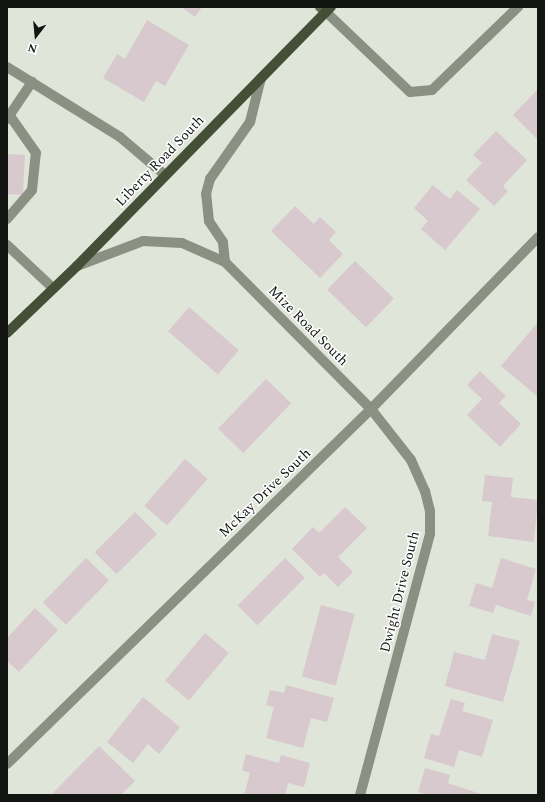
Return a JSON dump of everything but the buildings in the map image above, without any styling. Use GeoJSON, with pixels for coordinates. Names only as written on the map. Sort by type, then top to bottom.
{"type":"FeatureCollection","features":[{"type":"Feature","properties":{"kind":"main road","name":"Liberty Road South"},"geometry":{"type":"LineString","coordinates":[[7,333],[77,266],[261,78],[326,9]]}},
{"type":"Feature","properties":{"kind":"street"},"geometry":{"type":"LineString","coordinates":[[326,9],[410,92],[432,90],[518,7]]}},
{"type":"Feature","properties":{"kind":"street"},"geometry":{"type":"LineString","coordinates":[[7,67],[120,138],[165,175]]}},
{"type":"Feature","properties":{"kind":"street"},"geometry":{"type":"LineString","coordinates":[[225,262],[223,242],[209,222],[206,194],[210,179],[250,122],[261,78]]}},
{"type":"Feature","properties":{"kind":"street"},"geometry":{"type":"LineString","coordinates":[[7,219],[32,190],[36,153],[9,117],[32,82]]}},
{"type":"Feature","properties":{"kind":"street","name":"McKay Drive South"},"geometry":{"type":"LineString","coordinates":[[7,764],[371,409],[538,237]]}},
{"type":"Feature","properties":{"kind":"street","name":"Mize Road South"},"geometry":{"type":"LineString","coordinates":[[77,266],[143,240],[182,243],[225,262],[371,409]]}},
{"type":"Feature","properties":{"kind":"street"},"geometry":{"type":"LineString","coordinates":[[7,245],[53,288]]}},
{"type":"Feature","properties":{"kind":"street","name":"Dwight Drive South"},"geometry":{"type":"LineString","coordinates":[[360,795],[430,534],[430,511],[425,491],[411,460],[371,409]]}}]}
